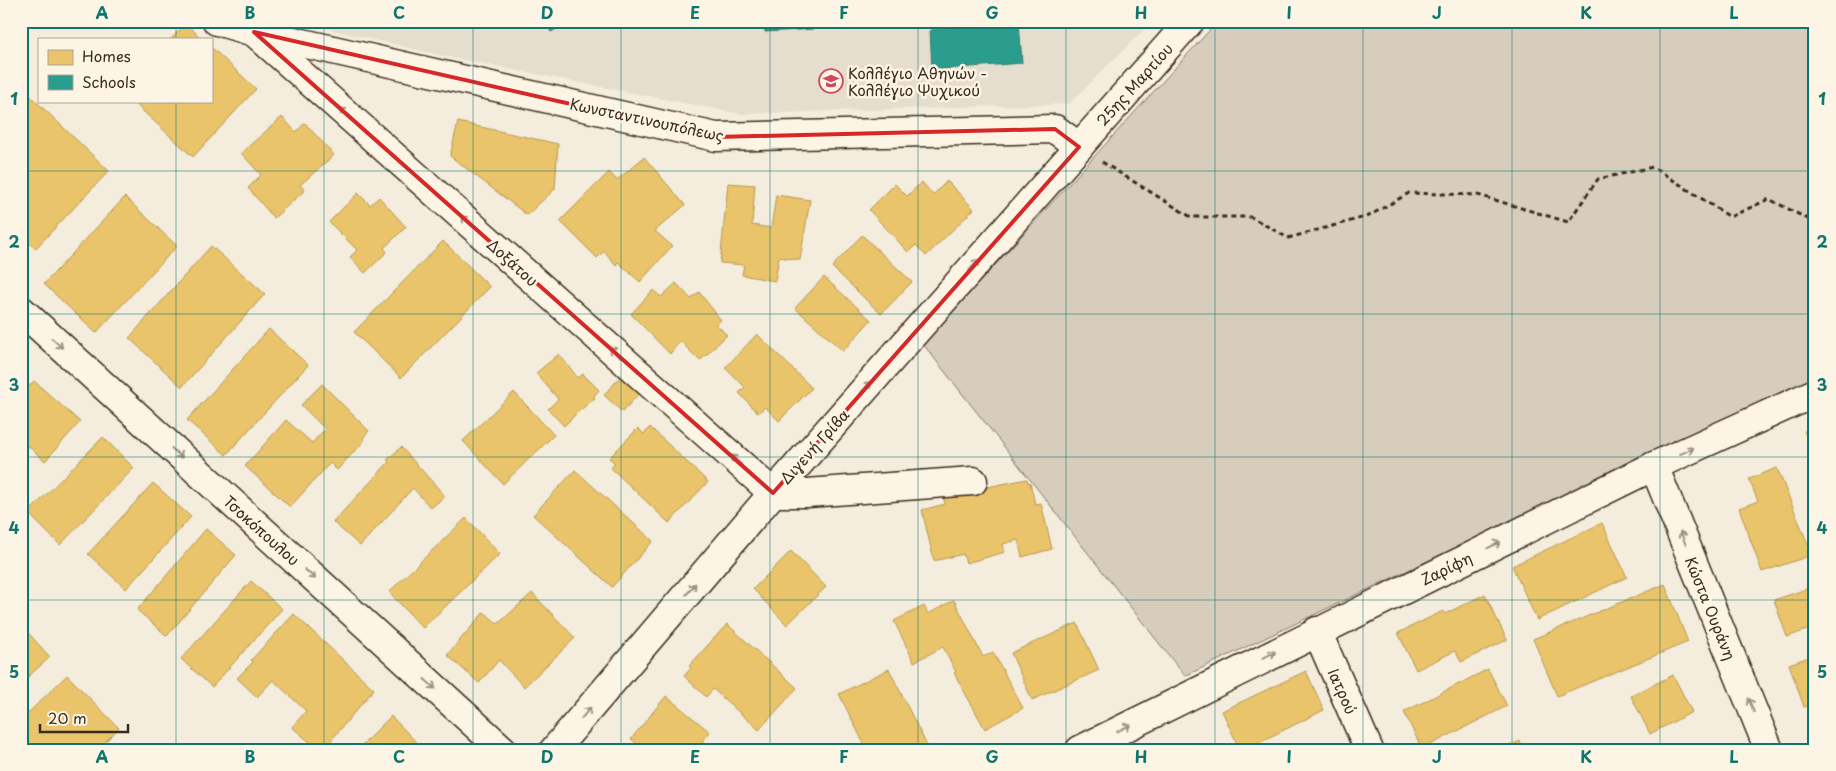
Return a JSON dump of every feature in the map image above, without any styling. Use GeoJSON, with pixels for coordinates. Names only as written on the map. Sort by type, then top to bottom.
{"type":"FeatureCollection","features":[{"type":"Feature","properties":{"kind":"street","name":"Κωνσταντινουπόλεως"},"geometry":{"type":"LineString","coordinates":[[218,21],[254,32],[716,137],[1056,129],[1078,147]]}},
{"type":"Feature","properties":{"kind":"street","name":"25ης Μαρτίου"},"geometry":{"type":"LineString","coordinates":[[1078,147],[1190,21]]}},
{"type":"Feature","properties":{"kind":"street","name":"Δοξάτου"},"geometry":{"type":"LineString","coordinates":[[254,32],[773,492]]}},
{"type":"Feature","properties":{"kind":"street","name":"Διγενή Γρίβα"},"geometry":{"type":"LineString","coordinates":[[554,750],[773,492],[1078,147]]}},
{"type":"Feature","properties":{"kind":"street","name":"Τσοκόπουλου"},"geometry":{"type":"LineString","coordinates":[[21,310],[503,750]]}},
{"type":"Feature","properties":{"kind":"street","name":"Ζαρίφη"},"geometry":{"type":"LineString","coordinates":[[1080,750],[1317,631],[1654,466],[1815,393]]}},
{"type":"Feature","properties":{"kind":"street","name":"Κώστα Ουράνη"},"geometry":{"type":"LineString","coordinates":[[1654,466],[1769,750]]}},
{"type":"Feature","properties":{"kind":"street"},"geometry":{"type":"LineString","coordinates":[[773,492],[807,493],[973,481]]}},
{"type":"Feature","properties":{"kind":"street","name":"Ιατρού"},"geometry":{"type":"LineString","coordinates":[[1317,631],[1369,750]]}},
{"type":"Feature","properties":{"kind":"path"},"geometry":{"type":"LineString","coordinates":[[1078,147],[1191,216],[1250,217],[1288,238],[1369,216],[1409,193],[1478,195],[1568,222],[1598,179],[1652,167],[1730,217],[1769,199],[1810,220],[1815,219]]}},
{"type":"Feature","properties":{"kind":"highlighted area"},"geometry":{"type":"Polygon","coordinates":[[[254,32],[716,137],[1055,129],[1079,147],[773,493],[254,32]]]}},
{"type":"Feature","properties":{"kind":"shaded area","name":"Κολλέγιο Αθηνών - Κολλέγιο Ψυχικού"},"geometry":{"type":"Polygon","coordinates":[[[295,21],[1152,21],[1069,104],[740,114],[448,57],[295,21]]]}},
{"type":"Feature","properties":{"kind":"shaded area"},"geometry":{"type":"Polygon","coordinates":[[[1218,21],[1815,21],[1815,377],[1185,676],[923,344],[1218,21]]]}},
{"type":"Feature","properties":{"kind":"building: Homes"},"geometry":{"type":"Polygon","coordinates":[[[186,23],[201,38],[172,38],[186,23]]]}},
{"type":"Feature","properties":{"kind":"building: Homes"},"geometry":{"type":"Polygon","coordinates":[[[212,48],[256,89],[193,157],[133,102],[212,102],[212,48]]]}},
{"type":"Feature","properties":{"kind":"building: Homes"},"geometry":{"type":"Polygon","coordinates":[[[21,87],[109,171],[35,249],[21,235],[21,87]]]}},
{"type":"Feature","properties":{"kind":"building: Homes"},"geometry":{"type":"Polygon","coordinates":[[[282,117],[296,132],[305,123],[334,155],[300,185],[305,190],[274,218],[248,188],[261,175],[241,153],[282,117]]]}},
{"type":"Feature","properties":{"kind":"building: Homes"},"geometry":{"type":"Polygon","coordinates":[[[458,122],[558,144],[555,189],[527,215],[450,156],[458,122]]]}},
{"type":"Feature","properties":{"kind":"building: Homes"},"geometry":{"type":"Polygon","coordinates":[[[644,157],[685,205],[655,231],[672,246],[640,282],[618,262],[616,265],[604,251],[597,258],[560,221],[609,172],[617,180],[644,157]]]}},
{"type":"Feature","properties":{"kind":"building: Homes"},"geometry":{"type":"Polygon","coordinates":[[[947,181],[974,209],[926,256],[916,245],[908,252],[869,210],[895,184],[907,196],[922,182],[933,195],[947,181]]]}},
{"type":"Feature","properties":{"kind":"building: Homes"},"geometry":{"type":"Polygon","coordinates":[[[728,183],[755,185],[752,225],[771,228],[776,195],[810,200],[800,260],[779,257],[775,281],[742,275],[744,265],[720,263],[728,183]]]}},
{"type":"Feature","properties":{"kind":"building: Homes"},"geometry":{"type":"Polygon","coordinates":[[[358,193],[370,205],[379,197],[406,227],[384,248],[387,252],[365,273],[350,257],[357,250],[329,222],[358,193]]]}},
{"type":"Feature","properties":{"kind":"building: Homes"},"geometry":{"type":"Polygon","coordinates":[[[125,197],[177,246],[96,333],[44,284],[125,197]]]}},
{"type":"Feature","properties":{"kind":"building: Homes"},"geometry":{"type":"Polygon","coordinates":[[[862,235],[912,282],[881,314],[832,267],[862,235]]]}},
{"type":"Feature","properties":{"kind":"building: Homes"},"geometry":{"type":"Polygon","coordinates":[[[443,241],[490,287],[401,378],[354,332],[443,241]]]}},
{"type":"Feature","properties":{"kind":"building: Homes"},"geometry":{"type":"Polygon","coordinates":[[[211,246],[265,294],[182,387],[129,338],[211,246]]]}},
{"type":"Feature","properties":{"kind":"building: Homes"},"geometry":{"type":"Polygon","coordinates":[[[824,277],[871,320],[843,351],[795,308],[824,277]]]}},
{"type":"Feature","properties":{"kind":"building: Homes"},"geometry":{"type":"Polygon","coordinates":[[[676,283],[691,299],[699,292],[721,320],[716,324],[727,335],[700,361],[680,341],[670,354],[631,314],[653,290],[661,297],[676,283]]]}},
{"type":"Feature","properties":{"kind":"building: Homes"},"geometry":{"type":"Polygon","coordinates":[[[269,329],[308,365],[226,455],[187,420],[269,329]]]}},
{"type":"Feature","properties":{"kind":"building: Homes"},"geometry":{"type":"Polygon","coordinates":[[[757,334],[812,388],[779,421],[765,407],[758,413],[739,393],[745,387],[725,368],[757,334]]]}},
{"type":"Feature","properties":{"kind":"building: Homes"},"geometry":{"type":"Polygon","coordinates":[[[559,354],[578,378],[583,374],[599,390],[594,396],[595,398],[564,426],[548,409],[558,399],[536,373],[559,354]]]}},
{"type":"Feature","properties":{"kind":"building: Homes"},"geometry":{"type":"Polygon","coordinates":[[[621,376],[640,393],[622,412],[604,395],[621,376]]]}},
{"type":"Feature","properties":{"kind":"building: Homes"},"geometry":{"type":"Polygon","coordinates":[[[34,381],[80,422],[45,461],[21,440],[21,395],[34,381]]]}},
{"type":"Feature","properties":{"kind":"building: Homes"},"geometry":{"type":"Polygon","coordinates":[[[322,384],[369,431],[363,438],[365,440],[337,470],[330,463],[290,507],[245,466],[286,420],[312,443],[325,429],[301,405],[322,384]]]}},
{"type":"Feature","properties":{"kind":"building: Homes"},"geometry":{"type":"Polygon","coordinates":[[[514,392],[554,435],[503,484],[463,441],[514,392]]]}},
{"type":"Feature","properties":{"kind":"building: Homes"},"geometry":{"type":"Polygon","coordinates":[[[1815,426],[1815,453],[1804,431],[1815,426]]]}},
{"type":"Feature","properties":{"kind":"building: Homes"},"geometry":{"type":"Polygon","coordinates":[[[650,427],[708,482],[669,523],[611,468],[615,463],[609,458],[638,428],[644,434],[650,427]]]}},
{"type":"Feature","properties":{"kind":"building: Homes"},"geometry":{"type":"Polygon","coordinates":[[[103,437],[134,468],[60,545],[28,513],[103,437]]]}},
{"type":"Feature","properties":{"kind":"building: Homes"},"geometry":{"type":"Polygon","coordinates":[[[401,447],[445,496],[431,508],[413,488],[360,546],[333,522],[389,462],[387,460],[401,447]]]}},
{"type":"Feature","properties":{"kind":"building: Homes"},"geometry":{"type":"Polygon","coordinates":[[[1777,468],[1810,549],[1807,551],[1809,556],[1762,572],[1739,508],[1758,501],[1749,479],[1777,468]]]}},
{"type":"Feature","properties":{"kind":"building: Homes"},"geometry":{"type":"Polygon","coordinates":[[[575,470],[653,541],[612,587],[533,515],[575,470]]]}},
{"type":"Feature","properties":{"kind":"building: Homes"},"geometry":{"type":"Polygon","coordinates":[[[1027,479],[1028,483],[1030,482],[1035,504],[1041,503],[1052,549],[1022,557],[1018,540],[1003,544],[1005,552],[966,563],[963,554],[934,561],[922,510],[945,504],[943,496],[1027,479]]]}},
{"type":"Feature","properties":{"kind":"building: Homes"},"geometry":{"type":"Polygon","coordinates":[[[153,483],[191,517],[126,589],[88,554],[153,483]]]}},
{"type":"Feature","properties":{"kind":"building: Homes"},"geometry":{"type":"Polygon","coordinates":[[[466,518],[500,554],[423,628],[389,592],[466,518]]]}},
{"type":"Feature","properties":{"kind":"building: Homes"},"geometry":{"type":"Polygon","coordinates":[[[1602,523],[1627,577],[1537,620],[1512,566],[1602,523]]]}},
{"type":"Feature","properties":{"kind":"building: Homes"},"geometry":{"type":"Polygon","coordinates":[[[206,529],[236,555],[167,636],[137,610],[206,529]]]}},
{"type":"Feature","properties":{"kind":"building: Homes"},"geometry":{"type":"Polygon","coordinates":[[[791,551],[826,587],[787,625],[753,589],[791,551]]]}},
{"type":"Feature","properties":{"kind":"building: Homes"},"geometry":{"type":"Polygon","coordinates":[[[251,581],[282,609],[212,687],[181,659],[251,581]]]}},
{"type":"Feature","properties":{"kind":"building: Homes"},"geometry":{"type":"Polygon","coordinates":[[[1665,584],[1688,642],[1557,696],[1533,639],[1665,584]]]}},
{"type":"Feature","properties":{"kind":"building: Homes"},"geometry":{"type":"Polygon","coordinates":[[[1815,586],[1815,627],[1787,637],[1774,600],[1815,586]]]}},
{"type":"Feature","properties":{"kind":"building: Homes"},"geometry":{"type":"Polygon","coordinates":[[[532,593],[575,638],[524,687],[499,660],[479,683],[447,655],[484,612],[498,624],[532,593]]]}},
{"type":"Feature","properties":{"kind":"building: Homes"},"geometry":{"type":"Polygon","coordinates":[[[1485,594],[1507,640],[1461,662],[1455,651],[1416,670],[1398,633],[1443,611],[1445,614],[1485,594]]]}},
{"type":"Feature","properties":{"kind":"building: Homes"},"geometry":{"type":"Polygon","coordinates":[[[954,600],[983,657],[993,652],[1023,708],[985,729],[954,673],[956,672],[943,647],[914,662],[894,621],[924,606],[928,614],[954,600]]]}},
{"type":"Feature","properties":{"kind":"building: Homes"},"geometry":{"type":"Polygon","coordinates":[[[294,614],[374,689],[323,750],[319,750],[292,727],[306,711],[273,680],[257,697],[237,678],[253,662],[251,660],[294,614]]]}},
{"type":"Feature","properties":{"kind":"building: Homes"},"geometry":{"type":"Polygon","coordinates":[[[1077,623],[1099,670],[1032,700],[1011,653],[1077,623]]]}},
{"type":"Feature","properties":{"kind":"building: Homes"},"geometry":{"type":"Polygon","coordinates":[[[727,624],[797,688],[759,730],[713,689],[706,697],[684,676],[691,668],[689,666],[727,624]]]}},
{"type":"Feature","properties":{"kind":"building: Homes"},"geometry":{"type":"Polygon","coordinates":[[[21,625],[50,657],[21,683],[21,625]]]}},
{"type":"Feature","properties":{"kind":"building: Homes"},"geometry":{"type":"Polygon","coordinates":[[[1815,655],[1815,704],[1804,707],[1789,664],[1815,655]]]}},
{"type":"Feature","properties":{"kind":"building: Homes"},"geometry":{"type":"Polygon","coordinates":[[[889,669],[929,750],[867,750],[839,694],[889,669]]]}},
{"type":"Feature","properties":{"kind":"building: Homes"},"geometry":{"type":"Polygon","coordinates":[[[1488,669],[1507,706],[1422,749],[1404,712],[1488,669]]]}},
{"type":"Feature","properties":{"kind":"building: Homes"},"geometry":{"type":"Polygon","coordinates":[[[1306,671],[1324,710],[1244,750],[1240,750],[1222,711],[1306,671]]]}},
{"type":"Feature","properties":{"kind":"building: Homes"},"geometry":{"type":"Polygon","coordinates":[[[67,675],[119,728],[97,750],[21,750],[21,720],[67,675]]]}},
{"type":"Feature","properties":{"kind":"building: Homes"},"geometry":{"type":"Polygon","coordinates":[[[1673,675],[1692,712],[1650,734],[1631,696],[1673,675]]]}},
{"type":"Feature","properties":{"kind":"building: Homes"},"geometry":{"type":"Polygon","coordinates":[[[666,696],[710,732],[696,750],[645,750],[631,739],[666,696]]]}},
{"type":"Feature","properties":{"kind":"building: Homes"},"geometry":{"type":"Polygon","coordinates":[[[391,716],[424,750],[357,750],[391,716]]]}},
{"type":"Feature","properties":{"kind":"building: Homes"},"geometry":{"type":"Polygon","coordinates":[[[1520,741],[1524,750],[1501,750],[1520,741]]]}},
{"type":"Feature","properties":{"kind":"building: Schools"},"geometry":{"type":"Polygon","coordinates":[[[545,21],[570,21],[551,32],[545,21]]]}},
{"type":"Feature","properties":{"kind":"building: Schools"},"geometry":{"type":"Polygon","coordinates":[[[764,21],[813,21],[813,29],[765,32],[764,21]]]}},
{"type":"Feature","properties":{"kind":"building: Schools"},"geometry":{"type":"Polygon","coordinates":[[[959,21],[1019,21],[1022,63],[932,70],[930,30],[959,27],[959,21]]]}},
{"type":"Feature","properties":{"kind":"place","name":"Κολλέγιο Αθηνών - Κολλέγιο Ψυχικού"},"geometry":{"type":"Point","coordinates":[831,81]}}]}
